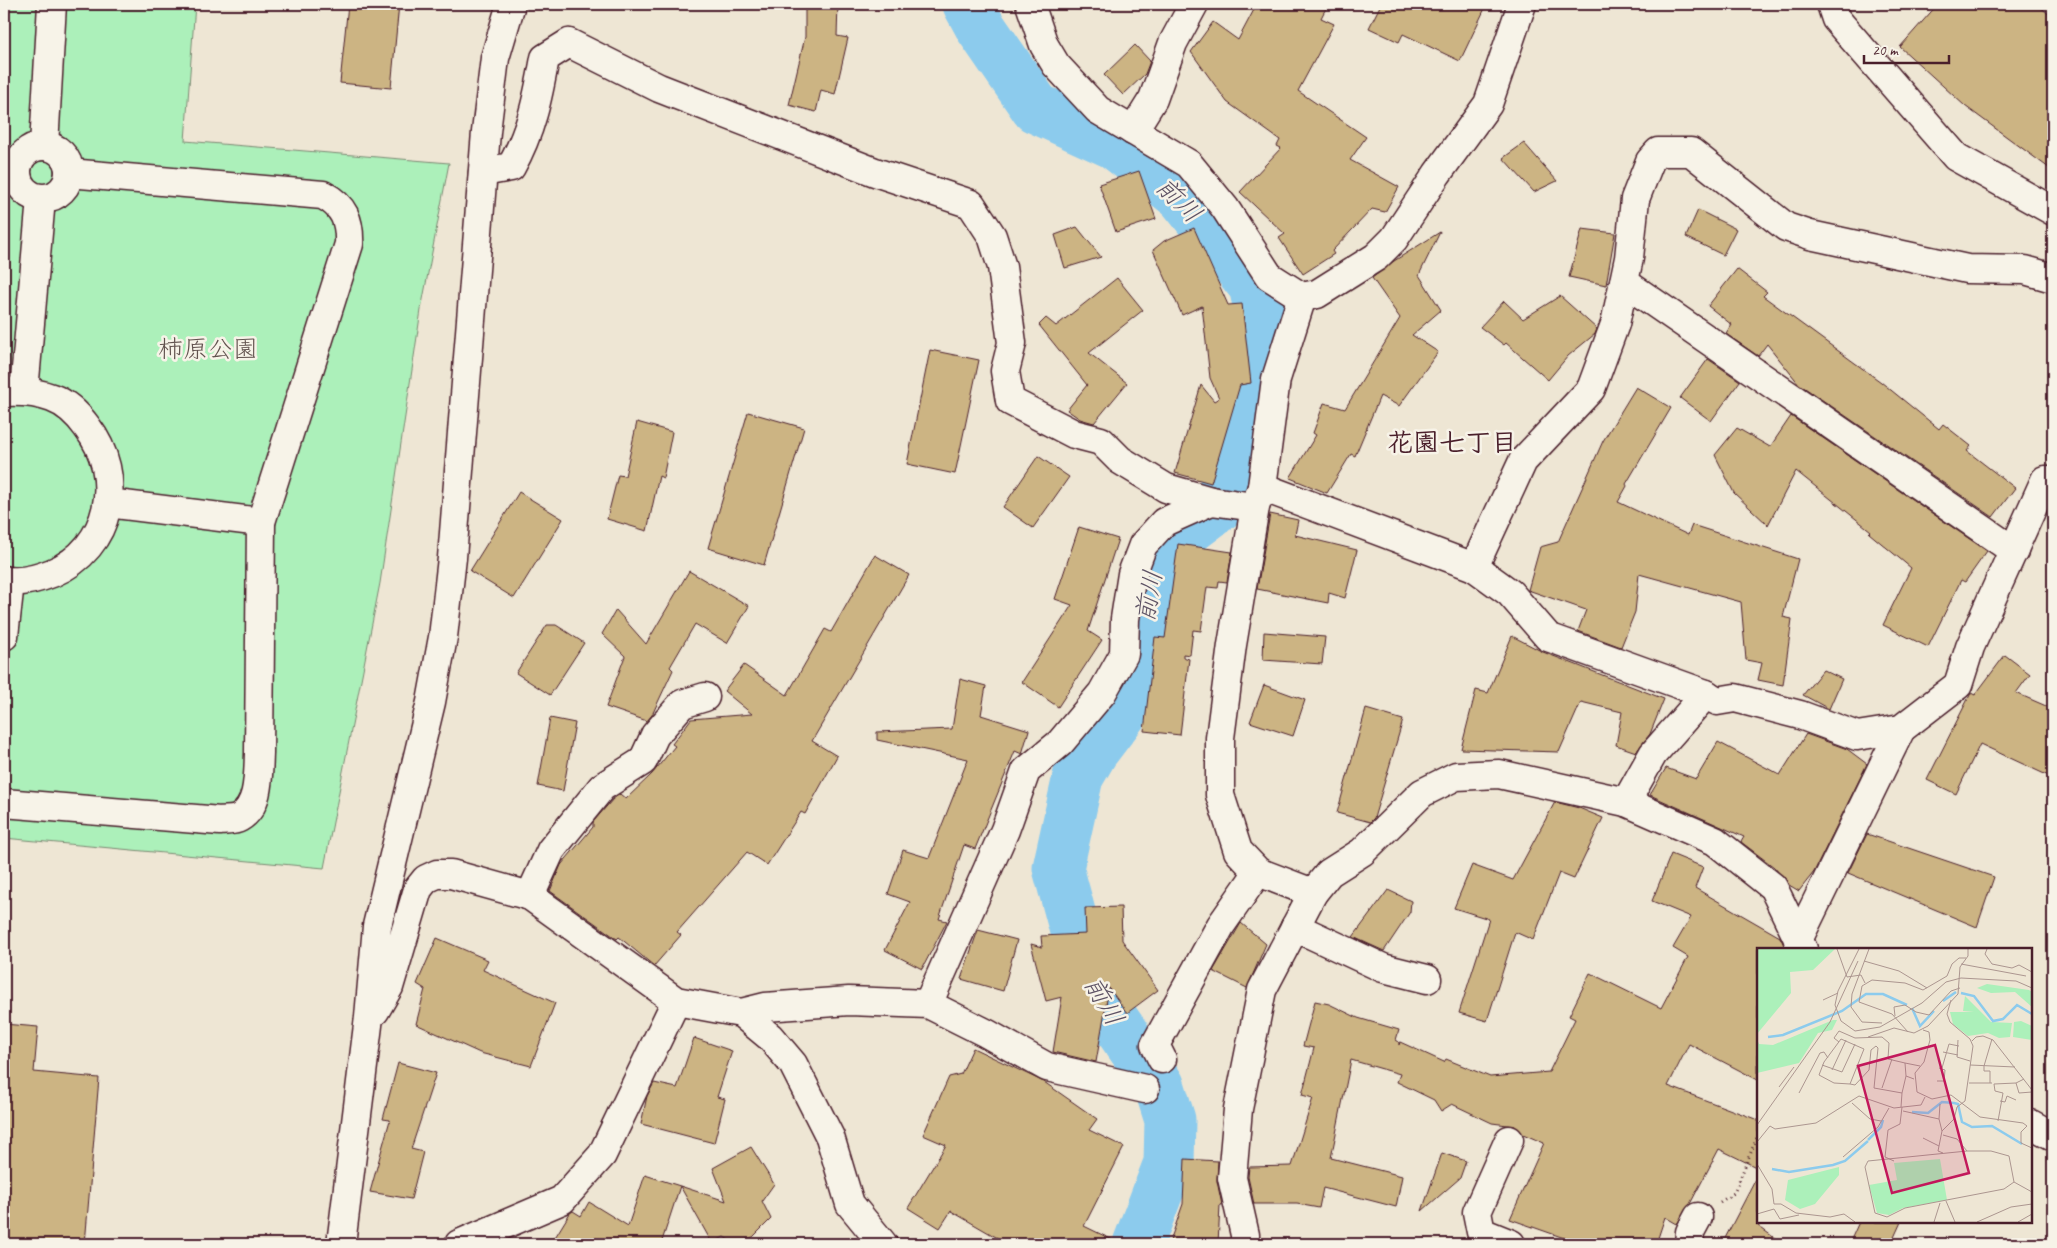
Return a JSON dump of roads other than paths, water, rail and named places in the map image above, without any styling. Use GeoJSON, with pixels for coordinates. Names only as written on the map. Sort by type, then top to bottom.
{"type":"FeatureCollection","features":[{"type":"Feature","properties":{"kind":"street"},"geometry":{"type":"LineString","coordinates":[[44,146],[52,4]]}},
{"type":"Feature","properties":{"kind":"street"},"geometry":{"type":"LineString","coordinates":[[341,1244],[377,926],[431,702],[443,638],[452,558],[483,172],[495,58],[511,4]]}},
{"type":"Feature","properties":{"kind":"street"},"geometry":{"type":"LineString","coordinates":[[1030,4],[1044,45],[1056,65],[1098,110],[1189,164],[1225,208],[1269,276],[1302,297],[1317,294],[1376,257],[1394,239],[1437,174],[1488,104],[1522,4]]}},
{"type":"Feature","properties":{"kind":"street"},"geometry":{"type":"LineString","coordinates":[[1133,131],[1153,99],[1173,43],[1194,4]]}},
{"type":"Feature","properties":{"kind":"street"},"geometry":{"type":"LineString","coordinates":[[1831,4],[1836,19],[1956,157],[2053,211]]}},
{"type":"Feature","properties":{"kind":"street"},"geometry":{"type":"LineString","coordinates":[[483,172],[511,167],[523,146],[536,106],[544,58],[569,43],[659,88],[875,172],[971,204],[992,236],[1002,267],[1012,343],[1005,371],[1010,401],[1074,434],[1101,441],[1120,460],[1166,488],[1241,500],[1474,566],[1510,593],[1548,637],[1706,694],[1717,701],[1735,698],[1800,715],[1857,736],[1901,729]]}},
{"type":"Feature","properties":{"kind":"street"},"geometry":{"type":"LineString","coordinates":[[44,146],[59,151],[65,157],[69,173],[68,181],[57,194],[41,199],[33,197],[20,186],[10,170],[28,150],[44,146]]}},
{"type":"Feature","properties":{"kind":"street"},"geometry":{"type":"LineString","coordinates":[[1474,566],[1523,461],[1591,389],[1615,324],[1629,258],[1635,199],[1650,161],[1658,152],[1691,152],[1786,227],[1967,269],[2025,270],[2053,278]]}},
{"type":"Feature","properties":{"kind":"street"},"geometry":{"type":"LineString","coordinates":[[4,802],[220,821],[238,819],[248,810],[256,790],[259,753],[261,522],[349,244],[350,228],[343,209],[335,201],[323,195],[69,173]]}},
{"type":"Feature","properties":{"kind":"street"},"geometry":{"type":"LineString","coordinates":[[4,636],[7,581],[37,579],[70,563],[84,551],[100,529],[108,503],[108,471],[99,442],[80,416],[54,399],[14,391],[41,199]]}},
{"type":"Feature","properties":{"kind":"street"},"geometry":{"type":"LineString","coordinates":[[1624,282],[2014,551]]}},
{"type":"Feature","properties":{"kind":"street"},"geometry":{"type":"LineString","coordinates":[[1302,297],[1241,500],[1232,645],[1222,719],[1220,795],[1238,851],[1258,872],[1313,894]]}},
{"type":"Feature","properties":{"kind":"street"},"geometry":{"type":"LineString","coordinates":[[1801,945],[1901,729],[1958,685],[1970,647],[2045,480],[2053,480]]}},
{"type":"Feature","properties":{"kind":"street"},"geometry":{"type":"LineString","coordinates":[[928,1004],[1005,830],[1026,771],[1060,744],[1102,693],[1124,654],[1124,619],[1132,574],[1143,546],[1164,522],[1241,500]]}},
{"type":"Feature","properties":{"kind":"street"},"geometry":{"type":"LineString","coordinates":[[108,503],[261,522]]}},
{"type":"Feature","properties":{"kind":"street"},"geometry":{"type":"LineString","coordinates":[[1626,802],[1653,754],[1706,694]]}},
{"type":"Feature","properties":{"kind":"street"},"geometry":{"type":"LineString","coordinates":[[530,896],[552,850],[602,787],[643,761],[655,734],[682,704],[704,697]]}},
{"type":"Feature","properties":{"kind":"street"},"geometry":{"type":"LineString","coordinates":[[1245,1244],[1246,1235],[1232,1178],[1238,1109],[1262,990],[1313,894],[1329,873],[1362,852],[1422,793],[1456,776],[1499,774],[1626,802],[1715,841],[1773,887],[1801,945]]}},
{"type":"Feature","properties":{"kind":"street"},"geometry":{"type":"LineString","coordinates":[[1162,1059],[1155,1045],[1221,925],[1258,872]]}},
{"type":"Feature","properties":{"kind":"street"},"geometry":{"type":"LineString","coordinates":[[368,1017],[379,1007],[389,987],[418,889],[426,879],[437,874],[451,874],[530,896],[676,1000],[741,1013],[764,1007],[849,1001],[928,1004],[986,1032],[1047,1067],[1146,1089]]}},
{"type":"Feature","properties":{"kind":"street"},"geometry":{"type":"LineString","coordinates":[[1295,927],[1383,968],[1427,979]]}},
{"type":"Feature","properties":{"kind":"street"},"geometry":{"type":"LineString","coordinates":[[459,1244],[562,1200],[602,1155],[676,1000]]}},
{"type":"Feature","properties":{"kind":"street"},"geometry":{"type":"LineString","coordinates":[[741,1013],[770,1037],[793,1064],[830,1137],[850,1204],[883,1244]]}},
{"type":"Feature","properties":{"kind":"street"},"geometry":{"type":"LineString","coordinates":[[2032,1125],[2053,1136]]}},
{"type":"Feature","properties":{"kind":"street"},"geometry":{"type":"LineString","coordinates":[[1509,1140],[1477,1212],[1481,1232],[1511,1244]]}},
{"type":"Feature","properties":{"kind":"street"},"geometry":{"type":"LineString","coordinates":[[1689,1244],[1690,1232],[1698,1217]]}},
{"type":"Feature","properties":{"kind":"waterway","name":"前川"},"geometry":{"type":"LineString","coordinates":[[968,4],[981,28],[1036,108],[1115,144],[1182,196],[1254,286],[1268,351],[1218,507],[1157,553],[1131,701],[1093,751],[1078,777],[1058,868],[1090,986],[1159,1085],[1170,1120],[1169,1163],[1138,1244]]}},
{"type":"Feature","properties":{"kind":"district","name":"花園七丁目"},"geometry":{"type":"Point","coordinates":[1452,442]}},
{"type":"Feature","properties":{"kind":"park label","name":"柿原公園"},"geometry":{"type":"Point","coordinates":[208,349]}}]}
